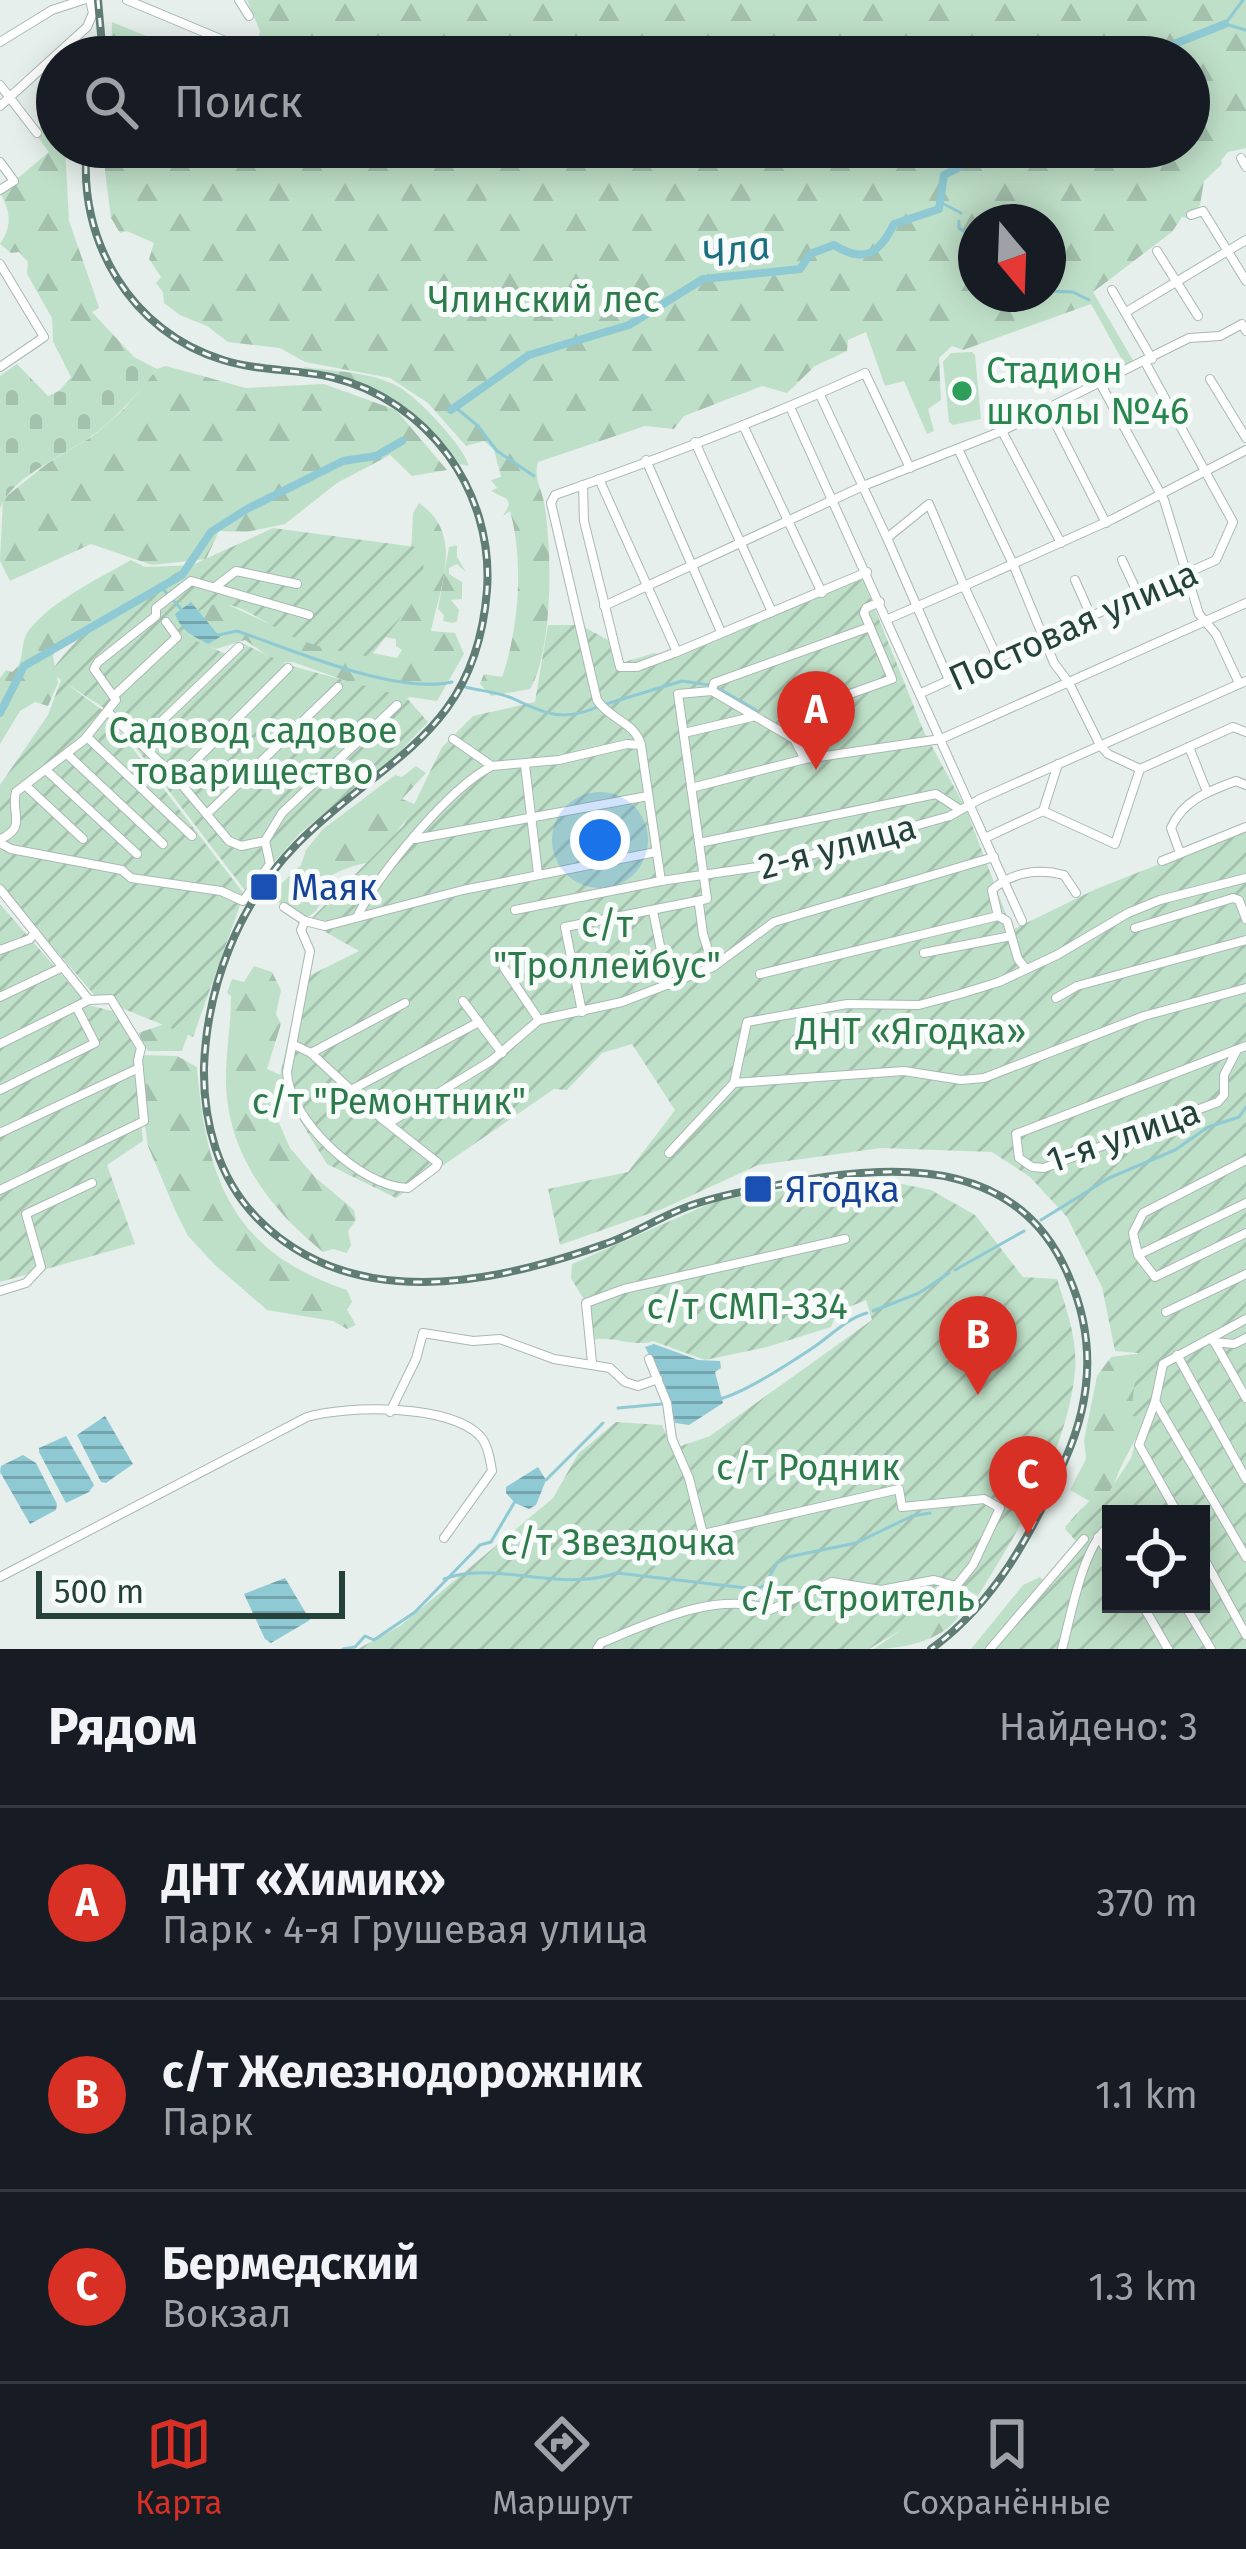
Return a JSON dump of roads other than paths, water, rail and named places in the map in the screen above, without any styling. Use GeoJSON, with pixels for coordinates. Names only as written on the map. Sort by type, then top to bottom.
{"type":"FeatureCollection","features":[{"type":"Feature","properties":{"kind":"street"},"geometry":{"type":"LineString","coordinates":[[0,42],[52,10],[86,0],[93,13],[77,36]]}},
{"type":"Feature","properties":{"kind":"street"},"geometry":{"type":"LineString","coordinates":[[128,0],[214,36]]}},
{"type":"Feature","properties":{"kind":"street"},"geometry":{"type":"LineString","coordinates":[[239,0],[249,16]]}},
{"type":"Feature","properties":{"kind":"street"},"geometry":{"type":"LineString","coordinates":[[0,106],[36,75]]}},
{"type":"Feature","properties":{"kind":"street"},"geometry":{"type":"LineString","coordinates":[[0,85],[36,132]]}},
{"type":"Feature","properties":{"kind":"street"},"geometry":{"type":"LineString","coordinates":[[0,162],[14,181],[0,190]]}},
{"type":"Feature","properties":{"kind":"street"},"geometry":{"type":"LineString","coordinates":[[1191,215],[1203,211],[1246,281]]}},
{"type":"Feature","properties":{"kind":"street"},"geometry":{"type":"LineString","coordinates":[[1126,312],[1246,240]]}},
{"type":"Feature","properties":{"kind":"street"},"geometry":{"type":"LineString","coordinates":[[1156,251],[1198,316]]}},
{"type":"Feature","properties":{"kind":"street"},"geometry":{"type":"LineString","coordinates":[[0,264],[44,337],[0,367]]}},
{"type":"Feature","properties":{"kind":"street","name":"Постовая улица"},"geometry":{"type":"LineString","coordinates":[[921,692],[1216,560],[1234,526],[1112,290]]}},
{"type":"Feature","properties":{"kind":"street"},"geometry":{"type":"LineString","coordinates":[[604,606],[863,486],[1002,431],[1189,338],[1220,336],[1245,326]]}},
{"type":"Feature","properties":{"kind":"street"},"geometry":{"type":"LineString","coordinates":[[661,881],[641,745],[634,730],[597,700],[551,502],[555,494],[868,373],[910,468]]}},
{"type":"Feature","properties":{"kind":"street"},"geometry":{"type":"LineString","coordinates":[[1210,379],[1246,438]]}},
{"type":"Feature","properties":{"kind":"street"},"geometry":{"type":"LineString","coordinates":[[1099,381],[1161,496],[1205,620],[1243,682]]}},
{"type":"Feature","properties":{"kind":"street"},"geometry":{"type":"LineString","coordinates":[[820,395],[949,680]]}},
{"type":"Feature","properties":{"kind":"street"},"geometry":{"type":"LineString","coordinates":[[790,407],[921,692],[964,807],[985,838],[1022,921]]}},
{"type":"Feature","properties":{"kind":"street"},"geometry":{"type":"LineString","coordinates":[[1048,409],[1106,523]]}},
{"type":"Feature","properties":{"kind":"street"},"geometry":{"type":"LineString","coordinates":[[743,425],[822,593]]}},
{"type":"Feature","properties":{"kind":"street"},"geometry":{"type":"LineString","coordinates":[[1002,431],[1061,543]]}},
{"type":"Feature","properties":{"kind":"street"},"geometry":{"type":"LineString","coordinates":[[695,442],[772,612]]}},
{"type":"Feature","properties":{"kind":"street"},"geometry":{"type":"LineString","coordinates":[[958,449],[1043,638],[1100,745],[1108,754],[1140,769]]}},
{"type":"Feature","properties":{"kind":"street"},"geometry":{"type":"LineString","coordinates":[[888,619],[1106,523],[1246,450]]}},
{"type":"Feature","properties":{"kind":"street"},"geometry":{"type":"LineString","coordinates":[[646,460],[721,632]]}},
{"type":"Feature","properties":{"kind":"street"},"geometry":{"type":"LineString","coordinates":[[599,479],[677,652]]}},
{"type":"Feature","properties":{"kind":"street"},"geometry":{"type":"LineString","coordinates":[[583,485],[584,521],[620,667],[637,667],[677,652],[867,572]]}},
{"type":"Feature","properties":{"kind":"street"},"geometry":{"type":"LineString","coordinates":[[887,538],[929,503],[998,659]]}},
{"type":"Feature","properties":{"kind":"street"},"geometry":{"type":"LineString","coordinates":[[1122,560],[1138,595]]}},
{"type":"Feature","properties":{"kind":"street"},"geometry":{"type":"LineString","coordinates":[[214,588],[236,571],[298,584]]}},
{"type":"Feature","properties":{"kind":"street"},"geometry":{"type":"LineString","coordinates":[[1075,580],[1091,616]]}},
{"type":"Feature","properties":{"kind":"street"},"geometry":{"type":"LineString","coordinates":[[116,694],[94,669],[98,662],[191,581],[309,615]]}},
{"type":"Feature","properties":{"kind":"street"},"geometry":{"type":"LineString","coordinates":[[880,602],[864,610],[892,679]]}},
{"type":"Feature","properties":{"kind":"street"},"geometry":{"type":"LineString","coordinates":[[691,788],[805,759],[941,740],[1246,603]]}},
{"type":"Feature","properties":{"kind":"street"},"geometry":{"type":"LineString","coordinates":[[166,622],[177,637],[116,694],[109,713],[87,737],[13,796],[19,815],[15,830],[0,841],[11,849],[122,869],[131,878],[221,891],[243,901],[270,864],[265,841],[282,814],[397,705]]}},
{"type":"Feature","properties":{"kind":"street"},"geometry":{"type":"LineString","coordinates":[[712,691],[714,683],[870,627]]}},
{"type":"Feature","properties":{"kind":"street"},"geometry":{"type":"LineString","coordinates":[[140,742],[239,647]]}},
{"type":"Feature","properties":{"kind":"street"},"geometry":{"type":"LineString","coordinates":[[177,779],[288,668]]}},
{"type":"Feature","properties":{"kind":"street"},"geometry":{"type":"LineString","coordinates":[[788,716],[892,679],[914,677]]}},
{"type":"Feature","properties":{"kind":"street","name":"2-я улица"},"geometry":{"type":"LineString","coordinates":[[515,910],[779,864],[950,816],[1243,682]]}},
{"type":"Feature","properties":{"kind":"street"},"geometry":{"type":"LineString","coordinates":[[208,813],[338,687]]}},
{"type":"Feature","properties":{"kind":"street"},"geometry":{"type":"LineString","coordinates":[[583,1012],[565,927],[707,899],[678,694],[712,691],[731,699],[794,739],[805,759]]}},
{"type":"Feature","properties":{"kind":"street"},"geometry":{"type":"LineString","coordinates":[[109,713],[177,779],[232,844],[265,841]]}},
{"type":"Feature","properties":{"kind":"street"},"geometry":{"type":"LineString","coordinates":[[684,733],[753,717]]}},
{"type":"Feature","properties":{"kind":"street"},"geometry":{"type":"LineString","coordinates":[[1042,811],[1115,844],[1140,769],[1233,727],[1246,732]]}},
{"type":"Feature","properties":{"kind":"street"},"geometry":{"type":"LineString","coordinates":[[87,737],[192,836]]}},
{"type":"Feature","properties":{"kind":"street"},"geometry":{"type":"LineString","coordinates":[[453,739],[492,766]]}},
{"type":"Feature","properties":{"kind":"street"},"geometry":{"type":"LineString","coordinates":[[357,917],[377,884],[471,778],[492,766],[525,765],[641,745]]}},
{"type":"Feature","properties":{"kind":"street"},"geometry":{"type":"LineString","coordinates":[[1189,747],[1207,792]]}},
{"type":"Feature","properties":{"kind":"street"},"geometry":{"type":"LineString","coordinates":[[68,755],[164,844]]}},
{"type":"Feature","properties":{"kind":"street"},"geometry":{"type":"LineString","coordinates":[[985,838],[1042,811],[1058,764]]}},
{"type":"Feature","properties":{"kind":"street"},"geometry":{"type":"LineString","coordinates":[[525,765],[538,874]]}},
{"type":"Feature","properties":{"kind":"street"},"geometry":{"type":"LineString","coordinates":[[46,770],[137,854]]}},
{"type":"Feature","properties":{"kind":"street"},"geometry":{"type":"LineString","coordinates":[[1180,853],[1172,824],[1180,809],[1236,781],[1246,785]]}},
{"type":"Feature","properties":{"kind":"street"},"geometry":{"type":"LineString","coordinates":[[25,785],[83,839]]}},
{"type":"Feature","properties":{"kind":"street"},"geometry":{"type":"LineString","coordinates":[[699,843],[936,794],[964,807]]}},
{"type":"Feature","properties":{"kind":"street"},"geometry":{"type":"LineString","coordinates":[[415,839],[648,796]]}},
{"type":"Feature","properties":{"kind":"street"},"geometry":{"type":"LineString","coordinates":[[1162,861],[1246,827]]}},
{"type":"Feature","properties":{"kind":"street"},"geometry":{"type":"LineString","coordinates":[[284,907],[305,921],[325,926],[538,874],[656,852]]}},
{"type":"Feature","properties":{"kind":"street"},"geometry":{"type":"LineString","coordinates":[[389,1123],[502,1053],[538,1020],[583,1012],[713,967],[774,922],[994,856]]}},
{"type":"Feature","properties":{"kind":"street"},"geometry":{"type":"LineString","coordinates":[[998,916],[992,890],[1005,881],[1045,870],[1064,875],[1076,893]]}},
{"type":"Feature","properties":{"kind":"street"},"geometry":{"type":"LineString","coordinates":[[669,1153],[734,1083],[747,1022],[847,1004],[919,1005],[1026,970],[1160,900],[1246,878]]}},
{"type":"Feature","properties":{"kind":"street"},"geometry":{"type":"LineString","coordinates":[[0,890],[4,901],[89,1000]]}},
{"type":"Feature","properties":{"kind":"street"},"geometry":{"type":"LineString","coordinates":[[1135,928],[1233,898],[1240,900],[1246,919]]}},
{"type":"Feature","properties":{"kind":"street"},"geometry":{"type":"LineString","coordinates":[[700,904],[713,967]]}},
{"type":"Feature","properties":{"kind":"street"},"geometry":{"type":"LineString","coordinates":[[653,911],[668,985]]}},
{"type":"Feature","properties":{"kind":"street"},"geometry":{"type":"LineString","coordinates":[[760,974],[998,916],[1007,921],[1026,970]]}},
{"type":"Feature","properties":{"kind":"street"},"geometry":{"type":"LineString","coordinates":[[294,1045],[311,1053],[438,1163],[407,1188],[391,1185],[341,1158],[313,1130],[287,1082],[310,951],[301,930],[305,921]]}},
{"type":"Feature","properties":{"kind":"street"},"geometry":{"type":"LineString","coordinates":[[0,950],[30,939],[34,932]]}},
{"type":"Feature","properties":{"kind":"street"},"geometry":{"type":"LineString","coordinates":[[924,952],[1012,936]]}},
{"type":"Feature","properties":{"kind":"street"},"geometry":{"type":"LineString","coordinates":[[1056,998],[1077,986],[1246,940]]}},
{"type":"Feature","properties":{"kind":"street"},"geometry":{"type":"LineString","coordinates":[[0,994],[62,967]]}},
{"type":"Feature","properties":{"kind":"street"},"geometry":{"type":"LineString","coordinates":[[504,968],[538,1020]]}},
{"type":"Feature","properties":{"kind":"street"},"geometry":{"type":"LineString","coordinates":[[734,1083],[904,1071],[951,1079],[984,1078],[1144,1016],[1246,988]]}},
{"type":"Feature","properties":{"kind":"street"},"geometry":{"type":"LineString","coordinates":[[0,1044],[89,1000],[111,999],[141,1048],[142,1125],[0,1190]]}},
{"type":"Feature","properties":{"kind":"street"},"geometry":{"type":"LineString","coordinates":[[463,1000],[502,1053]]}},
{"type":"Feature","properties":{"kind":"street"},"geometry":{"type":"LineString","coordinates":[[311,1053],[405,1003]]}},
{"type":"Feature","properties":{"kind":"street"},"geometry":{"type":"LineString","coordinates":[[0,1090],[95,1043],[76,1008]]}},
{"type":"Feature","properties":{"kind":"street"},"geometry":{"type":"LineString","coordinates":[[352,1090],[479,1022]]}},
{"type":"Feature","properties":{"kind":"street"},"geometry":{"type":"LineString","coordinates":[[1241,1054],[1246,1046]]}},
{"type":"Feature","properties":{"kind":"street","name":"1-я улица"},"geometry":{"type":"LineString","coordinates":[[1241,1054],[1224,1075],[1218,1102],[1044,1168],[1019,1158],[1016,1134],[1241,1054]]}},
{"type":"Feature","properties":{"kind":"street"},"geometry":{"type":"LineString","coordinates":[[0,1132],[140,1068]]}},
{"type":"Feature","properties":{"kind":"street"},"geometry":{"type":"LineString","coordinates":[[1246,1160],[1143,1213],[1133,1226],[1138,1255],[1155,1277],[1246,1233]]}},
{"type":"Feature","properties":{"kind":"street"},"geometry":{"type":"LineString","coordinates":[[0,1291],[26,1282],[41,1267],[26,1214],[92,1183]]}},
{"type":"Feature","properties":{"kind":"street"},"geometry":{"type":"LineString","coordinates":[[1138,1255],[1246,1203]]}},
{"type":"Feature","properties":{"kind":"street"},"geometry":{"type":"LineString","coordinates":[[592,1362],[586,1303],[624,1289],[844,1239]]}},
{"type":"Feature","properties":{"kind":"street"},"geometry":{"type":"LineString","coordinates":[[1166,1312],[1246,1274]]}},
{"type":"Feature","properties":{"kind":"street"},"geometry":{"type":"LineString","coordinates":[[1173,1505],[1139,1445],[1163,1364],[1246,1319]]}},
{"type":"Feature","properties":{"kind":"street"},"geometry":{"type":"LineString","coordinates":[[390,1412],[423,1334],[473,1341],[500,1339],[554,1359],[610,1368],[638,1387],[658,1378]]}},
{"type":"Feature","properties":{"kind":"street"},"geometry":{"type":"LineString","coordinates":[[1213,1340],[1234,1344],[1246,1338]]}},
{"type":"Feature","properties":{"kind":"street"},"geometry":{"type":"LineString","coordinates":[[1213,1340],[1246,1398]]}},
{"type":"Feature","properties":{"kind":"street"},"geometry":{"type":"LineString","coordinates":[[1177,1355],[1246,1479]]}},
{"type":"Feature","properties":{"kind":"street"},"geometry":{"type":"LineString","coordinates":[[598,1649],[601,1643],[641,1626],[717,1605],[748,1602],[770,1610],[832,1582],[881,1590],[934,1580],[956,1586],[973,1564],[1000,1508],[984,1498],[902,1507],[898,1489],[703,1534],[689,1478],[672,1439],[668,1403],[650,1359]]}},
{"type":"Feature","properties":{"kind":"street"},"geometry":{"type":"LineString","coordinates":[[1155,1402],[1246,1557]]}},
{"type":"Feature","properties":{"kind":"street"},"geometry":{"type":"LineString","coordinates":[[0,1577],[308,1417],[356,1407],[454,1420],[486,1444],[492,1471],[444,1538]]}},
{"type":"Feature","properties":{"kind":"street"},"geometry":{"type":"LineString","coordinates":[[1062,1649],[1102,1533]]}},
{"type":"Feature","properties":{"kind":"street"},"geometry":{"type":"LineString","coordinates":[[1098,1537],[1102,1543]]}},
{"type":"Feature","properties":{"kind":"street"},"geometry":{"type":"LineString","coordinates":[[990,1649],[1084,1539]]}},
{"type":"Feature","properties":{"kind":"street"},"geometry":{"type":"LineString","coordinates":[[1210,1569],[1246,1635]]}},
{"type":"Feature","properties":{"kind":"street"},"geometry":{"type":"LineString","coordinates":[[1147,1613],[1168,1649]]}},
{"type":"Feature","properties":{"kind":"street"},"geometry":{"type":"LineString","coordinates":[[1189,1613],[1211,1649]]}},
{"type":"Feature","properties":{"kind":"water"},"geometry":{"type":"Polygon","coordinates":[[[191,602],[220,637],[208,644],[181,625],[175,614],[191,602]]]}},
{"type":"Feature","properties":{"kind":"water"},"geometry":{"type":"Polygon","coordinates":[[[654,1344],[698,1360],[720,1361],[721,1368],[715,1372],[723,1403],[689,1425],[675,1423],[645,1347],[654,1344]]]}},
{"type":"Feature","properties":{"kind":"water"},"geometry":{"type":"Polygon","coordinates":[[[105,1416],[133,1464],[106,1483],[101,1482],[77,1435],[105,1416]]]}},
{"type":"Feature","properties":{"kind":"water"},"geometry":{"type":"Polygon","coordinates":[[[66,1436],[94,1485],[66,1503],[39,1448],[66,1436]]]}},
{"type":"Feature","properties":{"kind":"water"},"geometry":{"type":"Polygon","coordinates":[[[23,1455],[36,1463],[57,1504],[56,1510],[30,1524],[0,1472],[1,1466],[23,1455]]]}},
{"type":"Feature","properties":{"kind":"water"},"geometry":{"type":"Polygon","coordinates":[[[538,1467],[546,1480],[536,1505],[529,1509],[515,1503],[506,1487],[538,1467]]]}},
{"type":"Feature","properties":{"kind":"water"},"geometry":{"type":"Polygon","coordinates":[[[285,1578],[310,1620],[271,1643],[244,1594],[285,1578]]]}},
{"type":"Feature","properties":{"kind":"waterway","name":"Чла"},"geometry":{"type":"LineString","coordinates":[[1243,0],[1225,24],[1246,30]]}},
{"type":"Feature","properties":{"kind":"waterway","name":"Чла"},"geometry":{"type":"LineString","coordinates":[[1194,36],[1225,24]]}},
{"type":"Feature","properties":{"kind":"waterway","name":"Чла"},"geometry":{"type":"LineString","coordinates":[[451,410],[529,355],[629,325],[703,279],[800,269],[810,254],[834,245],[854,254],[870,253],[883,243],[894,224],[939,209],[944,175],[958,168]]}},
{"type":"Feature","properties":{"kind":"waterway"},"geometry":{"type":"LineString","coordinates":[[940,202],[958,211]]}},
{"type":"Feature","properties":{"kind":"waterway"},"geometry":{"type":"LineString","coordinates":[[1066,292],[1089,300]]}},
{"type":"Feature","properties":{"kind":"waterway"},"geometry":{"type":"LineString","coordinates":[[455,407],[497,451],[534,476]]}},
{"type":"Feature","properties":{"kind":"waterway","name":"Чла"},"geometry":{"type":"LineString","coordinates":[[0,713],[24,666],[182,575],[211,532],[343,461],[376,456],[402,441]]}},
{"type":"Feature","properties":{"kind":"waterway"},"geometry":{"type":"LineString","coordinates":[[161,587],[182,610]]}},
{"type":"Feature","properties":{"kind":"waterway"},"geometry":{"type":"LineString","coordinates":[[218,635],[237,631],[374,677],[452,682]]}},
{"type":"Feature","properties":{"kind":"waterway"},"geometry":{"type":"LineString","coordinates":[[603,705],[682,681],[709,685]]}},
{"type":"Feature","properties":{"kind":"waterway"},"geometry":{"type":"LineString","coordinates":[[465,687],[555,714],[597,707]]}},
{"type":"Feature","properties":{"kind":"waterway"},"geometry":{"type":"LineString","coordinates":[[716,687],[756,710]]}},
{"type":"Feature","properties":{"kind":"waterway"},"geometry":{"type":"LineString","coordinates":[[1041,1220],[1109,1178],[1175,1150],[1208,1127],[1239,1117],[1246,1107]]}},
{"type":"Feature","properties":{"kind":"waterway"},"geometry":{"type":"LineString","coordinates":[[955,1270],[1024,1231]]}},
{"type":"Feature","properties":{"kind":"waterway"},"geometry":{"type":"LineString","coordinates":[[873,1311],[919,1293],[949,1273]]}},
{"type":"Feature","properties":{"kind":"waterway"},"geometry":{"type":"LineString","coordinates":[[719,1399],[766,1377],[867,1313]]}},
{"type":"Feature","properties":{"kind":"waterway"},"geometry":{"type":"LineString","coordinates":[[618,1408],[662,1404]]}},
{"type":"Feature","properties":{"kind":"waterway"},"geometry":{"type":"LineString","coordinates":[[546,1480],[603,1423]]}},
{"type":"Feature","properties":{"kind":"waterway"},"geometry":{"type":"LineString","coordinates":[[343,1649],[355,1647],[365,1636],[374,1640],[415,1612],[480,1545],[491,1542],[514,1503]]}},
{"type":"Feature","properties":{"kind":"waterway"},"geometry":{"type":"LineString","coordinates":[[444,1579],[484,1573],[573,1580],[617,1573],[755,1589],[764,1586],[777,1563],[788,1557],[856,1543],[912,1516],[930,1513]]}},
{"type":"Feature","properties":{"kind":"railway"},"geometry":{"type":"LineString","coordinates":[[98,0],[101,36]]}},
{"type":"Feature","properties":{"kind":"railway"},"geometry":{"type":"LineString","coordinates":[[86,168],[91,216],[101,248],[137,305],[190,347],[223,360],[331,377],[397,406],[448,455],[479,518],[486,553],[487,590],[479,639],[465,679],[445,711],[420,739],[329,814],[276,867],[230,947],[212,1006],[204,1067],[210,1128],[232,1185],[257,1218],[294,1248],[335,1268],[378,1279],[424,1282],[516,1271],[605,1244],[705,1201],[839,1175],[918,1173],[956,1179],[990,1191],[1021,1211],[1048,1239],[1078,1300],[1087,1347],[1085,1393],[1073,1439],[1010,1565],[975,1610],[931,1649]]}},
{"type":"Feature","properties":{"kind":"place","name":"Стадион школы №46"},"geometry":{"type":"Point","coordinates":[962,391]}},
{"type":"Feature","properties":{"kind":"place","name":"ДНТ «Химик»"},"geometry":{"type":"Point","coordinates":[816,770]}},
{"type":"Feature","properties":{"kind":"place","name":"Маяк"},"geometry":{"type":"Point","coordinates":[264,887]}},
{"type":"Feature","properties":{"kind":"place","name":"Ягодка"},"geometry":{"type":"Point","coordinates":[758,1189]}},
{"type":"Feature","properties":{"kind":"place","name":"с/т Железнодорожник"},"geometry":{"type":"Point","coordinates":[978,1395]}},
{"type":"Feature","properties":{"kind":"place","name":"Бермедский"},"geometry":{"type":"Point","coordinates":[1028,1535]}},
{"type":"Feature","properties":{"kind":"park label","name":"Члинский лес"},"geometry":{"type":"Point","coordinates":[544,299]}},
{"type":"Feature","properties":{"kind":"park label","name":"Садовод садовое товарищество"},"geometry":{"type":"Point","coordinates":[253,750]}},
{"type":"Feature","properties":{"kind":"park label","name":"с/т \"Троллейбус\""},"geometry":{"type":"Point","coordinates":[607,944]}},
{"type":"Feature","properties":{"kind":"park label","name":"ДНТ «Ягодка»"},"geometry":{"type":"Point","coordinates":[911,1031]}},
{"type":"Feature","properties":{"kind":"park label","name":"с/т \"Ремонтник\""},"geometry":{"type":"Point","coordinates":[389,1101]}},
{"type":"Feature","properties":{"kind":"park label","name":"с/т СМП-334"},"geometry":{"type":"Point","coordinates":[747,1306]}},
{"type":"Feature","properties":{"kind":"park label","name":"с/т Родник"},"geometry":{"type":"Point","coordinates":[808,1467]}},
{"type":"Feature","properties":{"kind":"park label","name":"с/т Звездочка"},"geometry":{"type":"Point","coordinates":[618,1542]}},
{"type":"Feature","properties":{"kind":"park label","name":"с/т Строитель"},"geometry":{"type":"Point","coordinates":[858,1598]}}]}
